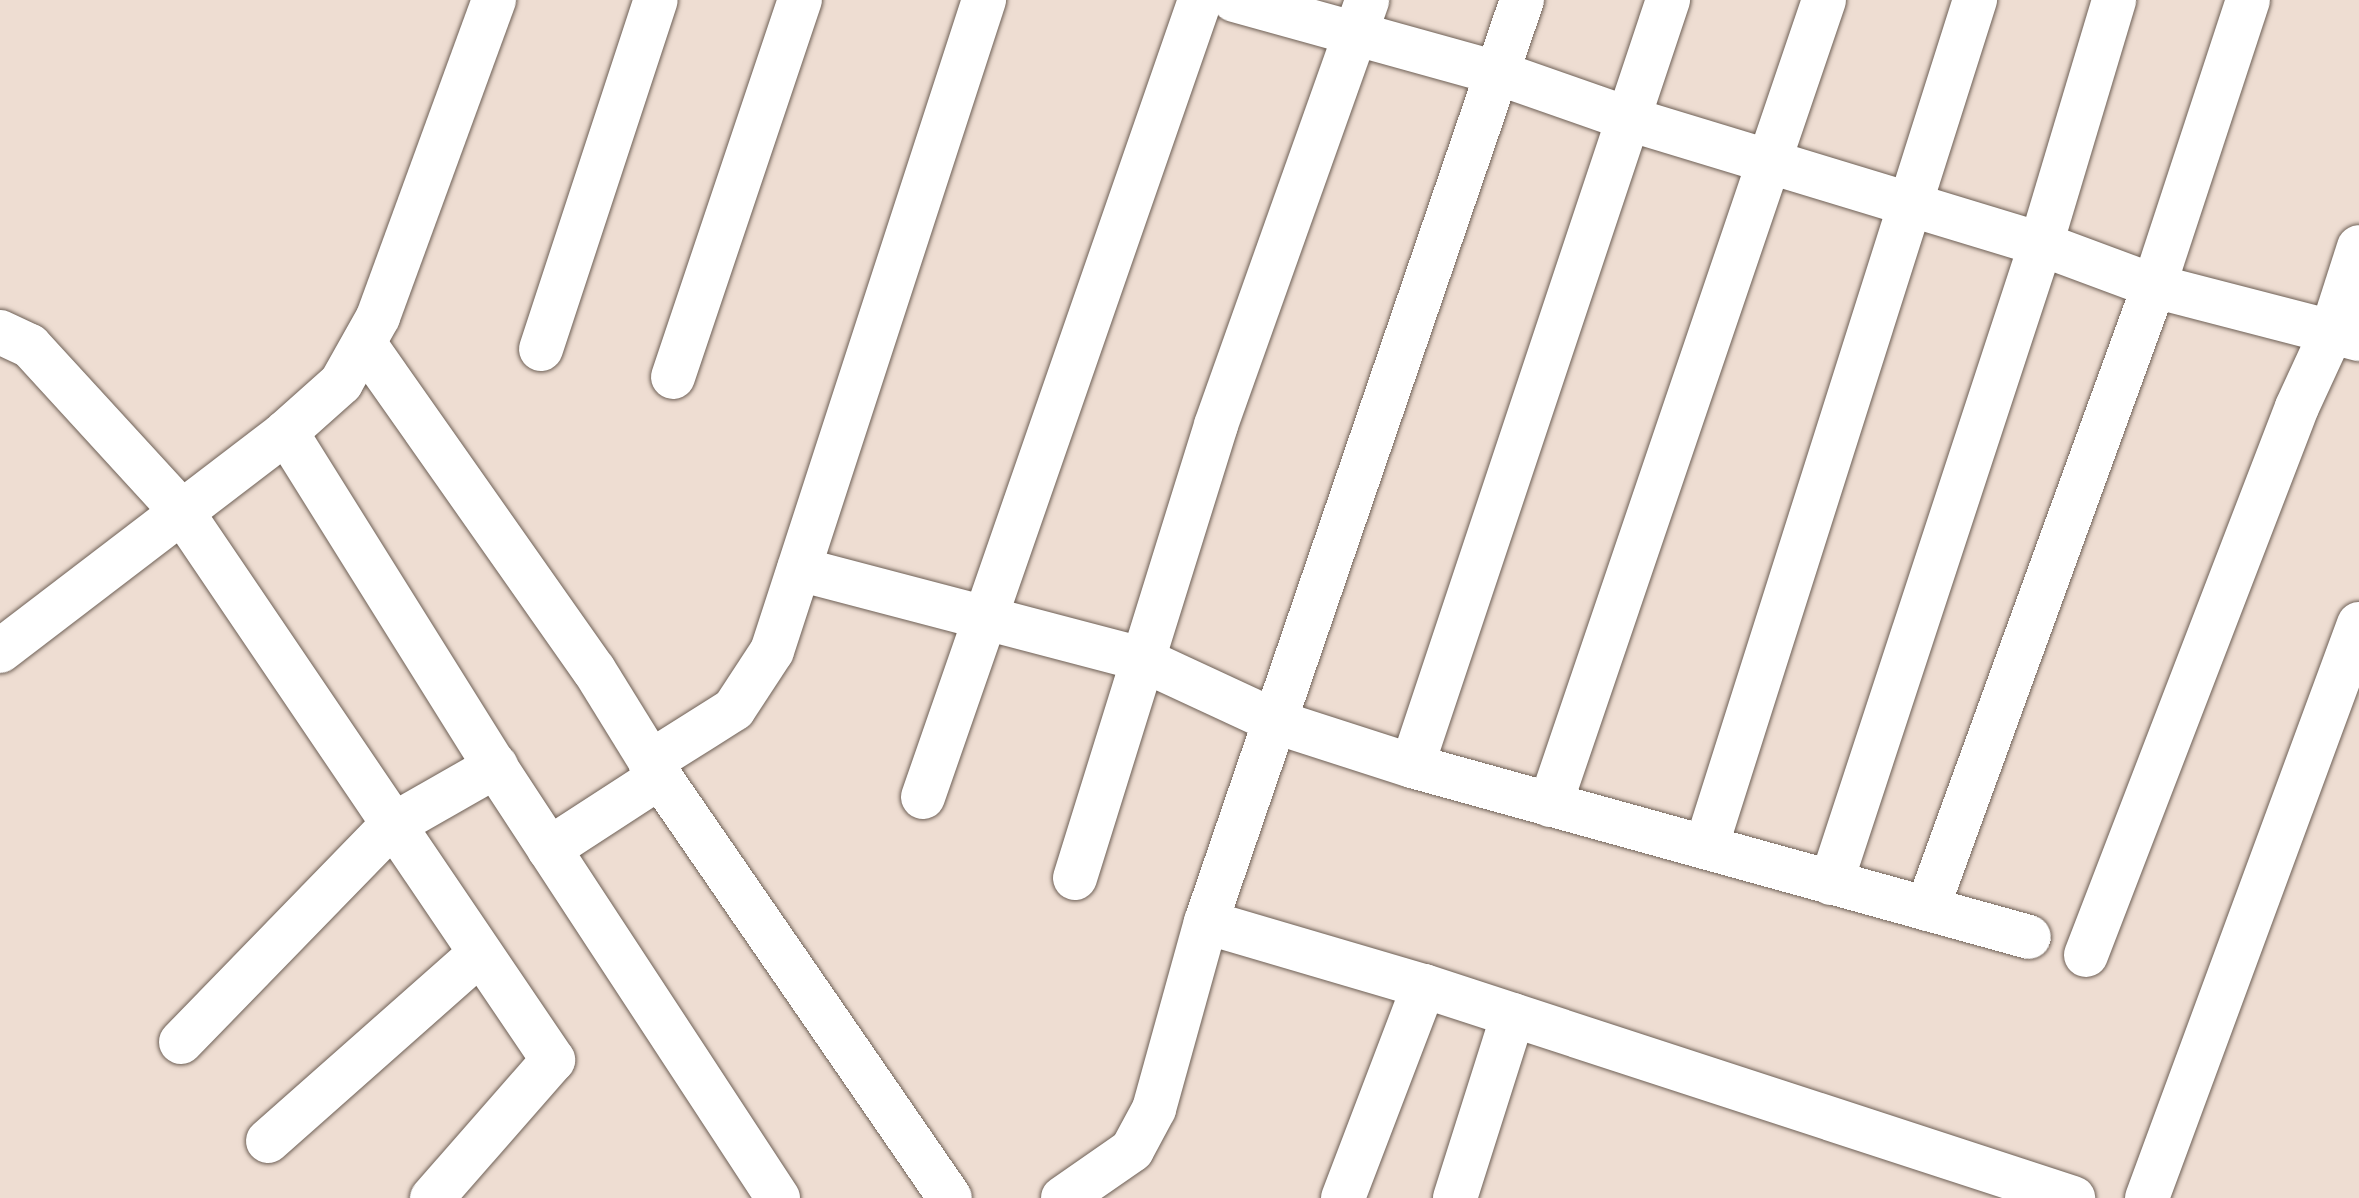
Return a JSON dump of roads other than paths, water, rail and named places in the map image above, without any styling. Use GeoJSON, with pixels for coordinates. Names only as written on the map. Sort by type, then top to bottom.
{"type":"FeatureCollection","features":[{"type":"Feature","properties":{"kind":"street"},"geometry":{"type":"LineString","coordinates":[[0,651],[286,432],[341,383],[366,346],[494,0]]}},
{"type":"Feature","properties":{"kind":"street"},"geometry":{"type":"LineString","coordinates":[[541,349],[656,0]]}},
{"type":"Feature","properties":{"kind":"street"},"geometry":{"type":"LineString","coordinates":[[673,377],[800,0]]}},
{"type":"Feature","properties":{"kind":"street"},"geometry":{"type":"LineString","coordinates":[[549,849],[734,709],[755,685],[772,651],[984,0]]}},
{"type":"Feature","properties":{"kind":"street"},"geometry":{"type":"LineString","coordinates":[[923,797],[1200,0]]}},
{"type":"Feature","properties":{"kind":"street"},"geometry":{"type":"LineString","coordinates":[[1234,0],[1361,19],[1498,73],[1629,119],[2041,244],[2154,286],[2346,335]]}},
{"type":"Feature","properties":{"kind":"street"},"geometry":{"type":"LineString","coordinates":[[1063,1198],[1132,1150],[1143,1132],[1206,922],[1279,723],[1522,0]]}},
{"type":"Feature","properties":{"kind":"street"},"geometry":{"type":"LineString","coordinates":[[1412,766],[1668,0]]}},
{"type":"Feature","properties":{"kind":"street"},"geometry":{"type":"LineString","coordinates":[[1550,805],[1824,0]]}},
{"type":"Feature","properties":{"kind":"street"},"geometry":{"type":"LineString","coordinates":[[1706,847],[1975,0]]}},
{"type":"Feature","properties":{"kind":"street"},"geometry":{"type":"LineString","coordinates":[[1831,883],[2041,244],[2114,0]]}},
{"type":"Feature","properties":{"kind":"street"},"geometry":{"type":"LineString","coordinates":[[1927,909],[2154,286],[2248,0]]}},
{"type":"Feature","properties":{"kind":"street"},"geometry":{"type":"LineString","coordinates":[[1075,878],[1216,425],[1361,19]]}},
{"type":"Feature","properties":{"kind":"street"},"geometry":{"type":"LineString","coordinates":[[2086,955],[2297,407],[2346,335],[2359,247]]}},
{"type":"Feature","properties":{"kind":"street"},"geometry":{"type":"LineString","coordinates":[[0,332],[30,346],[182,512],[391,826],[553,1060],[432,1198]]}},
{"type":"Feature","properties":{"kind":"street"},"geometry":{"type":"LineString","coordinates":[[366,346],[594,670],[655,769],[950,1198]]}},
{"type":"Feature","properties":{"kind":"street"},"geometry":{"type":"LineString","coordinates":[[286,432],[549,849],[778,1198]]}},
{"type":"Feature","properties":{"kind":"street"},"geometry":{"type":"LineString","coordinates":[[799,569],[1141,659],[1279,723],[1412,766],[2029,937]]}},
{"type":"Feature","properties":{"kind":"street"},"geometry":{"type":"LineString","coordinates":[[2147,1198],[2355,648]]}},
{"type":"Feature","properties":{"kind":"street"},"geometry":{"type":"LineString","coordinates":[[181,1042],[391,826],[496,766]]}},
{"type":"Feature","properties":{"kind":"street"},"geometry":{"type":"LineString","coordinates":[[1206,922],[1424,986],[2046,1194]]}},
{"type":"Feature","properties":{"kind":"street"},"geometry":{"type":"LineString","coordinates":[[268,1141],[479,954]]}},
{"type":"Feature","properties":{"kind":"street"},"geometry":{"type":"LineString","coordinates":[[1343,1198],[1424,986]]}},
{"type":"Feature","properties":{"kind":"street"},"geometry":{"type":"LineString","coordinates":[[1455,1198],[1513,1015]]}}]}
